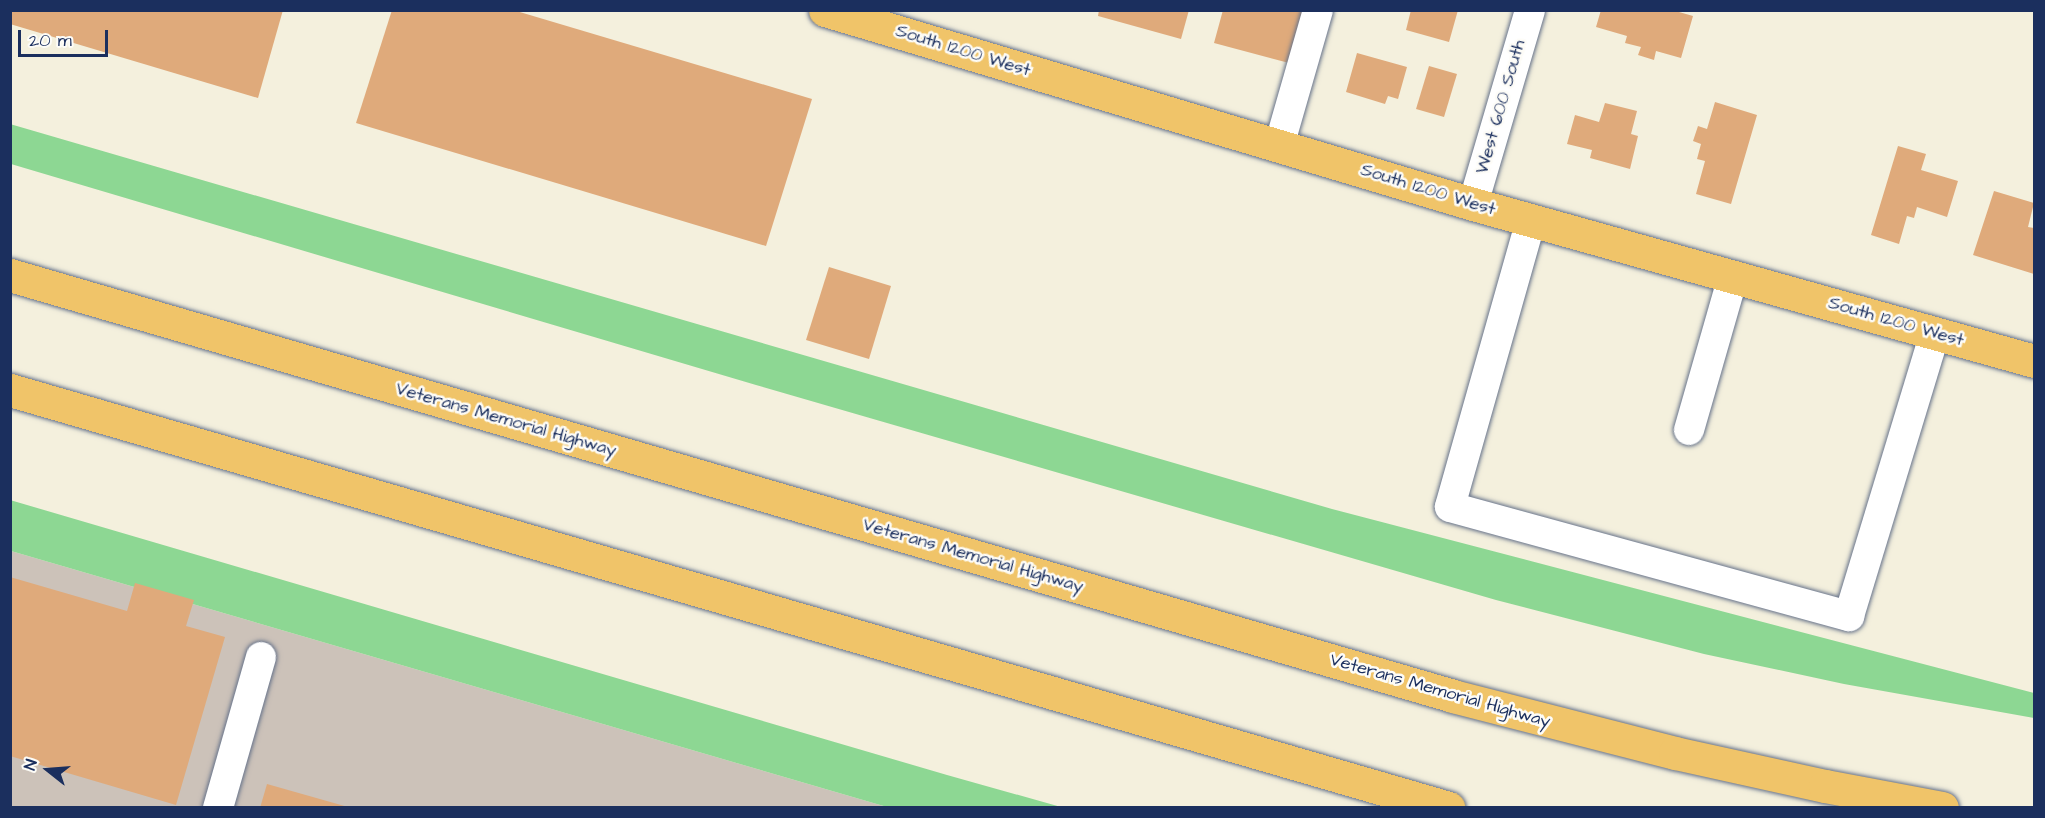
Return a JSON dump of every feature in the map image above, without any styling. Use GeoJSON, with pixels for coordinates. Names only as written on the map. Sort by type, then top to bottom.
{"type":"FeatureCollection","features":[{"type":"Feature","properties":{"kind":"main road","name":"South 1200 West"},"geometry":{"type":"LineString","coordinates":[[825,10],[887,19],[1279,146],[1473,204],[2034,361]]}},
{"type":"Feature","properties":{"kind":"main road","name":"Veterans Memorial Highway"},"geometry":{"type":"LineString","coordinates":[[10,275],[1453,696],[1675,753],[1825,786],[1942,807]]}},
{"type":"Feature","properties":{"kind":"main road"},"geometry":{"type":"LineString","coordinates":[[10,390],[1449,807]]}},
{"type":"Feature","properties":{"kind":"street"},"geometry":{"type":"LineString","coordinates":[[1279,146],[1318,10]]}},
{"type":"Feature","properties":{"kind":"street","name":"West 600 South"},"geometry":{"type":"LineString","coordinates":[[1473,204],[1530,10]]}},
{"type":"Feature","properties":{"kind":"street"},"geometry":{"type":"LineString","coordinates":[[1531,220],[1449,507],[1849,616],[1935,333]]}},
{"type":"Feature","properties":{"kind":"street"},"geometry":{"type":"LineString","coordinates":[[1689,430],[1733,277]]}},
{"type":"Feature","properties":{"kind":"street"},"geometry":{"type":"LineString","coordinates":[[218,807],[261,657]]}},
{"type":"Feature","properties":{"kind":"shaded area"},"geometry":{"type":"Polygon","coordinates":[[[11,551],[887,807],[11,807],[11,551]]]}},
{"type":"Feature","properties":{"kind":"green space"},"geometry":{"type":"Polygon","coordinates":[[[10,124],[1332,509],[2034,693],[2034,718],[1844,684],[1704,654],[1496,600],[756,385],[11,164],[10,124]]]}},
{"type":"Feature","properties":{"kind":"green space"},"geometry":{"type":"Polygon","coordinates":[[[10,500],[1061,807],[887,807],[11,551],[10,500]]]}},
{"type":"Feature","properties":{"kind":"building"},"geometry":{"type":"Polygon","coordinates":[[[10,10],[283,10],[258,98],[10,24],[10,10]]]}},
{"type":"Feature","properties":{"kind":"building"},"geometry":{"type":"Polygon","coordinates":[[[392,10],[513,10],[812,99],[766,246],[356,123],[392,10]]]}},
{"type":"Feature","properties":{"kind":"building"},"geometry":{"type":"Polygon","coordinates":[[[1099,10],[1189,10],[1181,39],[1098,16],[1099,10]]]}},
{"type":"Feature","properties":{"kind":"building"},"geometry":{"type":"Polygon","coordinates":[[[1223,10],[1303,10],[1289,63],[1214,43],[1223,10]]]}},
{"type":"Feature","properties":{"kind":"building"},"geometry":{"type":"Polygon","coordinates":[[[1411,10],[1458,10],[1449,42],[1406,30],[1411,10]]]}},
{"type":"Feature","properties":{"kind":"building"},"geometry":{"type":"Polygon","coordinates":[[[1601,10],[1672,10],[1693,16],[1681,58],[1656,51],[1654,60],[1638,55],[1641,47],[1625,43],[1627,36],[1596,27],[1601,10]]]}},
{"type":"Feature","properties":{"kind":"building"},"geometry":{"type":"Polygon","coordinates":[[[1357,53],[1407,67],[1398,99],[1388,96],[1385,104],[1346,92],[1357,53]]]}},
{"type":"Feature","properties":{"kind":"building"},"geometry":{"type":"Polygon","coordinates":[[[1429,66],[1457,74],[1444,117],[1416,109],[1429,66]]]}},
{"type":"Feature","properties":{"kind":"building"},"geometry":{"type":"Polygon","coordinates":[[[1715,102],[1757,115],[1731,204],[1696,194],[1705,161],[1697,159],[1701,144],[1693,141],[1698,126],[1707,129],[1715,102]]]}},
{"type":"Feature","properties":{"kind":"building"},"geometry":{"type":"Polygon","coordinates":[[[1605,103],[1637,111],[1631,134],[1638,136],[1630,169],[1590,158],[1592,150],[1567,144],[1575,115],[1599,122],[1605,103]]]}},
{"type":"Feature","properties":{"kind":"building"},"geometry":{"type":"Polygon","coordinates":[[[1898,146],[1926,154],[1921,170],[1958,181],[1947,217],[1917,207],[1914,218],[1907,216],[1899,244],[1871,235],[1898,146]]]}},
{"type":"Feature","properties":{"kind":"building"},"geometry":{"type":"Polygon","coordinates":[[[1994,191],[2034,203],[2028,227],[2034,228],[2034,274],[1973,255],[1994,191]]]}},
{"type":"Feature","properties":{"kind":"building"},"geometry":{"type":"Polygon","coordinates":[[[829,267],[891,286],[869,359],[806,340],[829,267]]]}},
{"type":"Feature","properties":{"kind":"building"},"geometry":{"type":"Polygon","coordinates":[[[10,577],[127,611],[135,583],[194,600],[186,626],[225,637],[176,805],[10,756],[10,577]]]}},
{"type":"Feature","properties":{"kind":"building"},"geometry":{"type":"Polygon","coordinates":[[[267,784],[348,807],[348,808],[260,808],[267,784]]]}}]}
